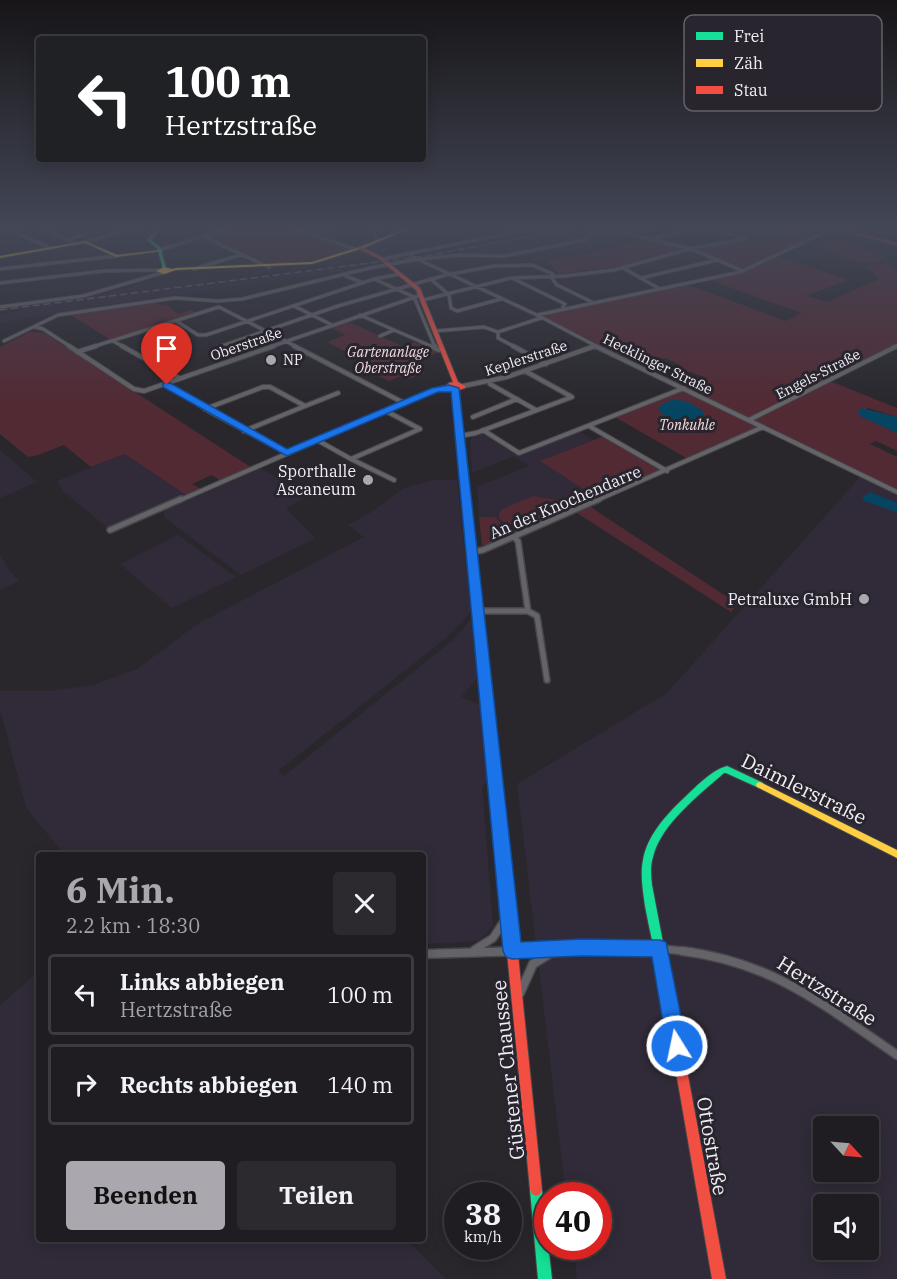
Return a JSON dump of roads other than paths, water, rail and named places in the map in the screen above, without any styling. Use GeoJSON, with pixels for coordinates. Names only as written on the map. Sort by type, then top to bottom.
{"type":"FeatureCollection","features":[{"type":"Feature","properties":{"kind":"main road","name":"Güstener Chaussee"},"geometry":{"type":"LineString","coordinates":[[414,288],[435,330],[440,350],[456,387],[545,1279]]}},
{"type":"Feature","properties":{"kind":"main road","name":"Daimlerstraße"},"geometry":{"type":"LineString","coordinates":[[660,948],[646,872],[652,845],[673,812],[727,769],[897,854]]}},
{"type":"Feature","properties":{"kind":"main road","name":"Ottostraße"},"geometry":{"type":"LineString","coordinates":[[660,948],[719,1279]]}},
{"type":"Feature","properties":{"kind":"street"},"geometry":{"type":"LineString","coordinates":[[0,302],[2,306],[83,296],[109,288]]}},
{"type":"Feature","properties":{"kind":"street"},"geometry":{"type":"LineString","coordinates":[[1,341],[58,315],[184,298],[224,301],[292,288]]}},
{"type":"Feature","properties":{"kind":"street"},"geometry":{"type":"LineString","coordinates":[[176,321],[198,335],[203,335],[349,288]]}},
{"type":"Feature","properties":{"kind":"street"},"geometry":{"type":"LineString","coordinates":[[219,347],[395,288],[419,297],[440,350]]}},
{"type":"Feature","properties":{"kind":"street"},"geometry":{"type":"LineString","coordinates":[[441,288],[449,295],[451,308],[457,311],[501,299]]}},
{"type":"Feature","properties":{"kind":"street","name":"Oberstraße"},"geometry":{"type":"LineString","coordinates":[[76,352],[134,389],[147,390],[359,315],[419,297],[449,295],[475,288]]}},
{"type":"Feature","properties":{"kind":"street","name":"Hecklinger Straße"},"geometry":{"type":"LineString","coordinates":[[478,288],[897,492]]}},
{"type":"Feature","properties":{"kind":"street"},"geometry":{"type":"LineString","coordinates":[[532,288],[565,304],[562,306],[564,308]]}},
{"type":"Feature","properties":{"kind":"street"},"geometry":{"type":"LineString","coordinates":[[562,288],[593,303]]}},
{"type":"Feature","properties":{"kind":"street"},"geometry":{"type":"LineString","coordinates":[[435,330],[484,327],[498,332],[564,308],[666,288]]}},
{"type":"Feature","properties":{"kind":"street"},"geometry":{"type":"LineString","coordinates":[[294,306],[332,325]]}},
{"type":"Feature","properties":{"kind":"street"},"geometry":{"type":"LineString","coordinates":[[34,327],[43,329],[76,352],[219,307],[404,403]]}},
{"type":"Feature","properties":{"kind":"street"},"geometry":{"type":"LineString","coordinates":[[359,315],[440,350]]}},
{"type":"Feature","properties":{"kind":"street"},"geometry":{"type":"LineString","coordinates":[[380,336],[394,330]]}},
{"type":"Feature","properties":{"kind":"street"},"geometry":{"type":"LineString","coordinates":[[498,332],[498,338],[546,364]]}},
{"type":"Feature","properties":{"kind":"street"},"geometry":{"type":"LineString","coordinates":[[112,340],[178,378]]}},
{"type":"Feature","properties":{"kind":"street","name":"Keplerstraße"},"geometry":{"type":"LineString","coordinates":[[110,530],[435,390],[479,384],[525,371],[595,346]]}},
{"type":"Feature","properties":{"kind":"street","name":"Engels-Straße"},"geometry":{"type":"LineString","coordinates":[[749,420],[897,346]]}},
{"type":"Feature","properties":{"kind":"street"},"geometry":{"type":"LineString","coordinates":[[460,435],[483,430],[572,397],[525,371]]}},
{"type":"Feature","properties":{"kind":"street"},"geometry":{"type":"LineString","coordinates":[[167,384],[205,409],[287,453]]}},
{"type":"Feature","properties":{"kind":"street"},"geometry":{"type":"LineString","coordinates":[[490,384],[536,410]]}},
{"type":"Feature","properties":{"kind":"street"},"geometry":{"type":"LineString","coordinates":[[205,409],[263,387],[270,387],[305,406]]}},
{"type":"Feature","properties":{"kind":"street"},"geometry":{"type":"LineString","coordinates":[[483,430],[519,453],[684,388]]}},
{"type":"Feature","properties":{"kind":"street"},"geometry":{"type":"LineString","coordinates":[[244,431],[338,393]]}},
{"type":"Feature","properties":{"kind":"street"},"geometry":{"type":"LineString","coordinates":[[473,417],[517,399]]}},
{"type":"Feature","properties":{"kind":"street"},"geometry":{"type":"LineString","coordinates":[[351,459],[420,429],[386,411]]}},
{"type":"Feature","properties":{"kind":"street","name":"An der Knochendarre"},"geometry":{"type":"LineString","coordinates":[[589,426],[667,471]]}},
{"type":"Feature","properties":{"kind":"street","name":"An der Knochendarre"},"geometry":{"type":"LineString","coordinates":[[472,552],[481,551],[514,537],[763,427]]}},
{"type":"Feature","properties":{"kind":"street"},"geometry":{"type":"LineString","coordinates":[[317,440],[394,480]]}},
{"type":"Feature","properties":{"kind":"street"},"geometry":{"type":"LineString","coordinates":[[514,537],[518,541],[528,611]]}},
{"type":"Feature","properties":{"kind":"street"},"geometry":{"type":"LineString","coordinates":[[479,612],[528,611],[537,616],[547,680]]}},
{"type":"Feature","properties":{"kind":"street","name":"Hertzstraße"},"geometry":{"type":"LineString","coordinates":[[466,953],[486,946],[499,933],[508,912]]}},
{"type":"Feature","properties":{"kind":"street","name":"Hertzstraße"},"geometry":{"type":"LineString","coordinates":[[426,954],[660,948],[721,958],[763,970],[803,993],[897,1055]]}},
{"type":"Feature","properties":{"kind":"street","name":"Hertzstraße"},"geometry":{"type":"LineString","coordinates":[[517,998],[532,964],[558,949]]}},
{"type":"Feature","properties":{"kind":"water"},"geometry":{"type":"Polygon","coordinates":[[[674,399],[688,402],[703,411],[703,415],[685,423],[673,421],[658,409],[662,404],[674,399]]]}},
{"type":"Feature","properties":{"kind":"water"},"geometry":{"type":"Polygon","coordinates":[[[862,408],[897,417],[897,433],[860,416],[857,412],[862,408]]]}},
{"type":"Feature","properties":{"kind":"water"},"geometry":{"type":"Polygon","coordinates":[[[870,492],[897,503],[897,512],[864,501],[862,498],[870,492]]]}},
{"type":"Feature","properties":{"kind":"railway"},"geometry":{"type":"LineString","coordinates":[[0,310],[176,288]]}},
{"type":"Feature","properties":{"kind":"place","name":"NP"},"geometry":{"type":"Point","coordinates":[271,360]}},
{"type":"Feature","properties":{"kind":"place","name":"Sporthalle Ascaneum"},"geometry":{"type":"Point","coordinates":[368,480]}},
{"type":"Feature","properties":{"kind":"place","name":"Petraluxe GmbH"},"geometry":{"type":"Point","coordinates":[864,599]}},
{"type":"Feature","properties":{"kind":"park label","name":"Gartenanlage Oberstraße"},"geometry":{"type":"Point","coordinates":[388,360]}},
{"type":"Feature","properties":{"kind":"park label","name":"Tonkuhle"},"geometry":{"type":"Point","coordinates":[687,425]}}]}
